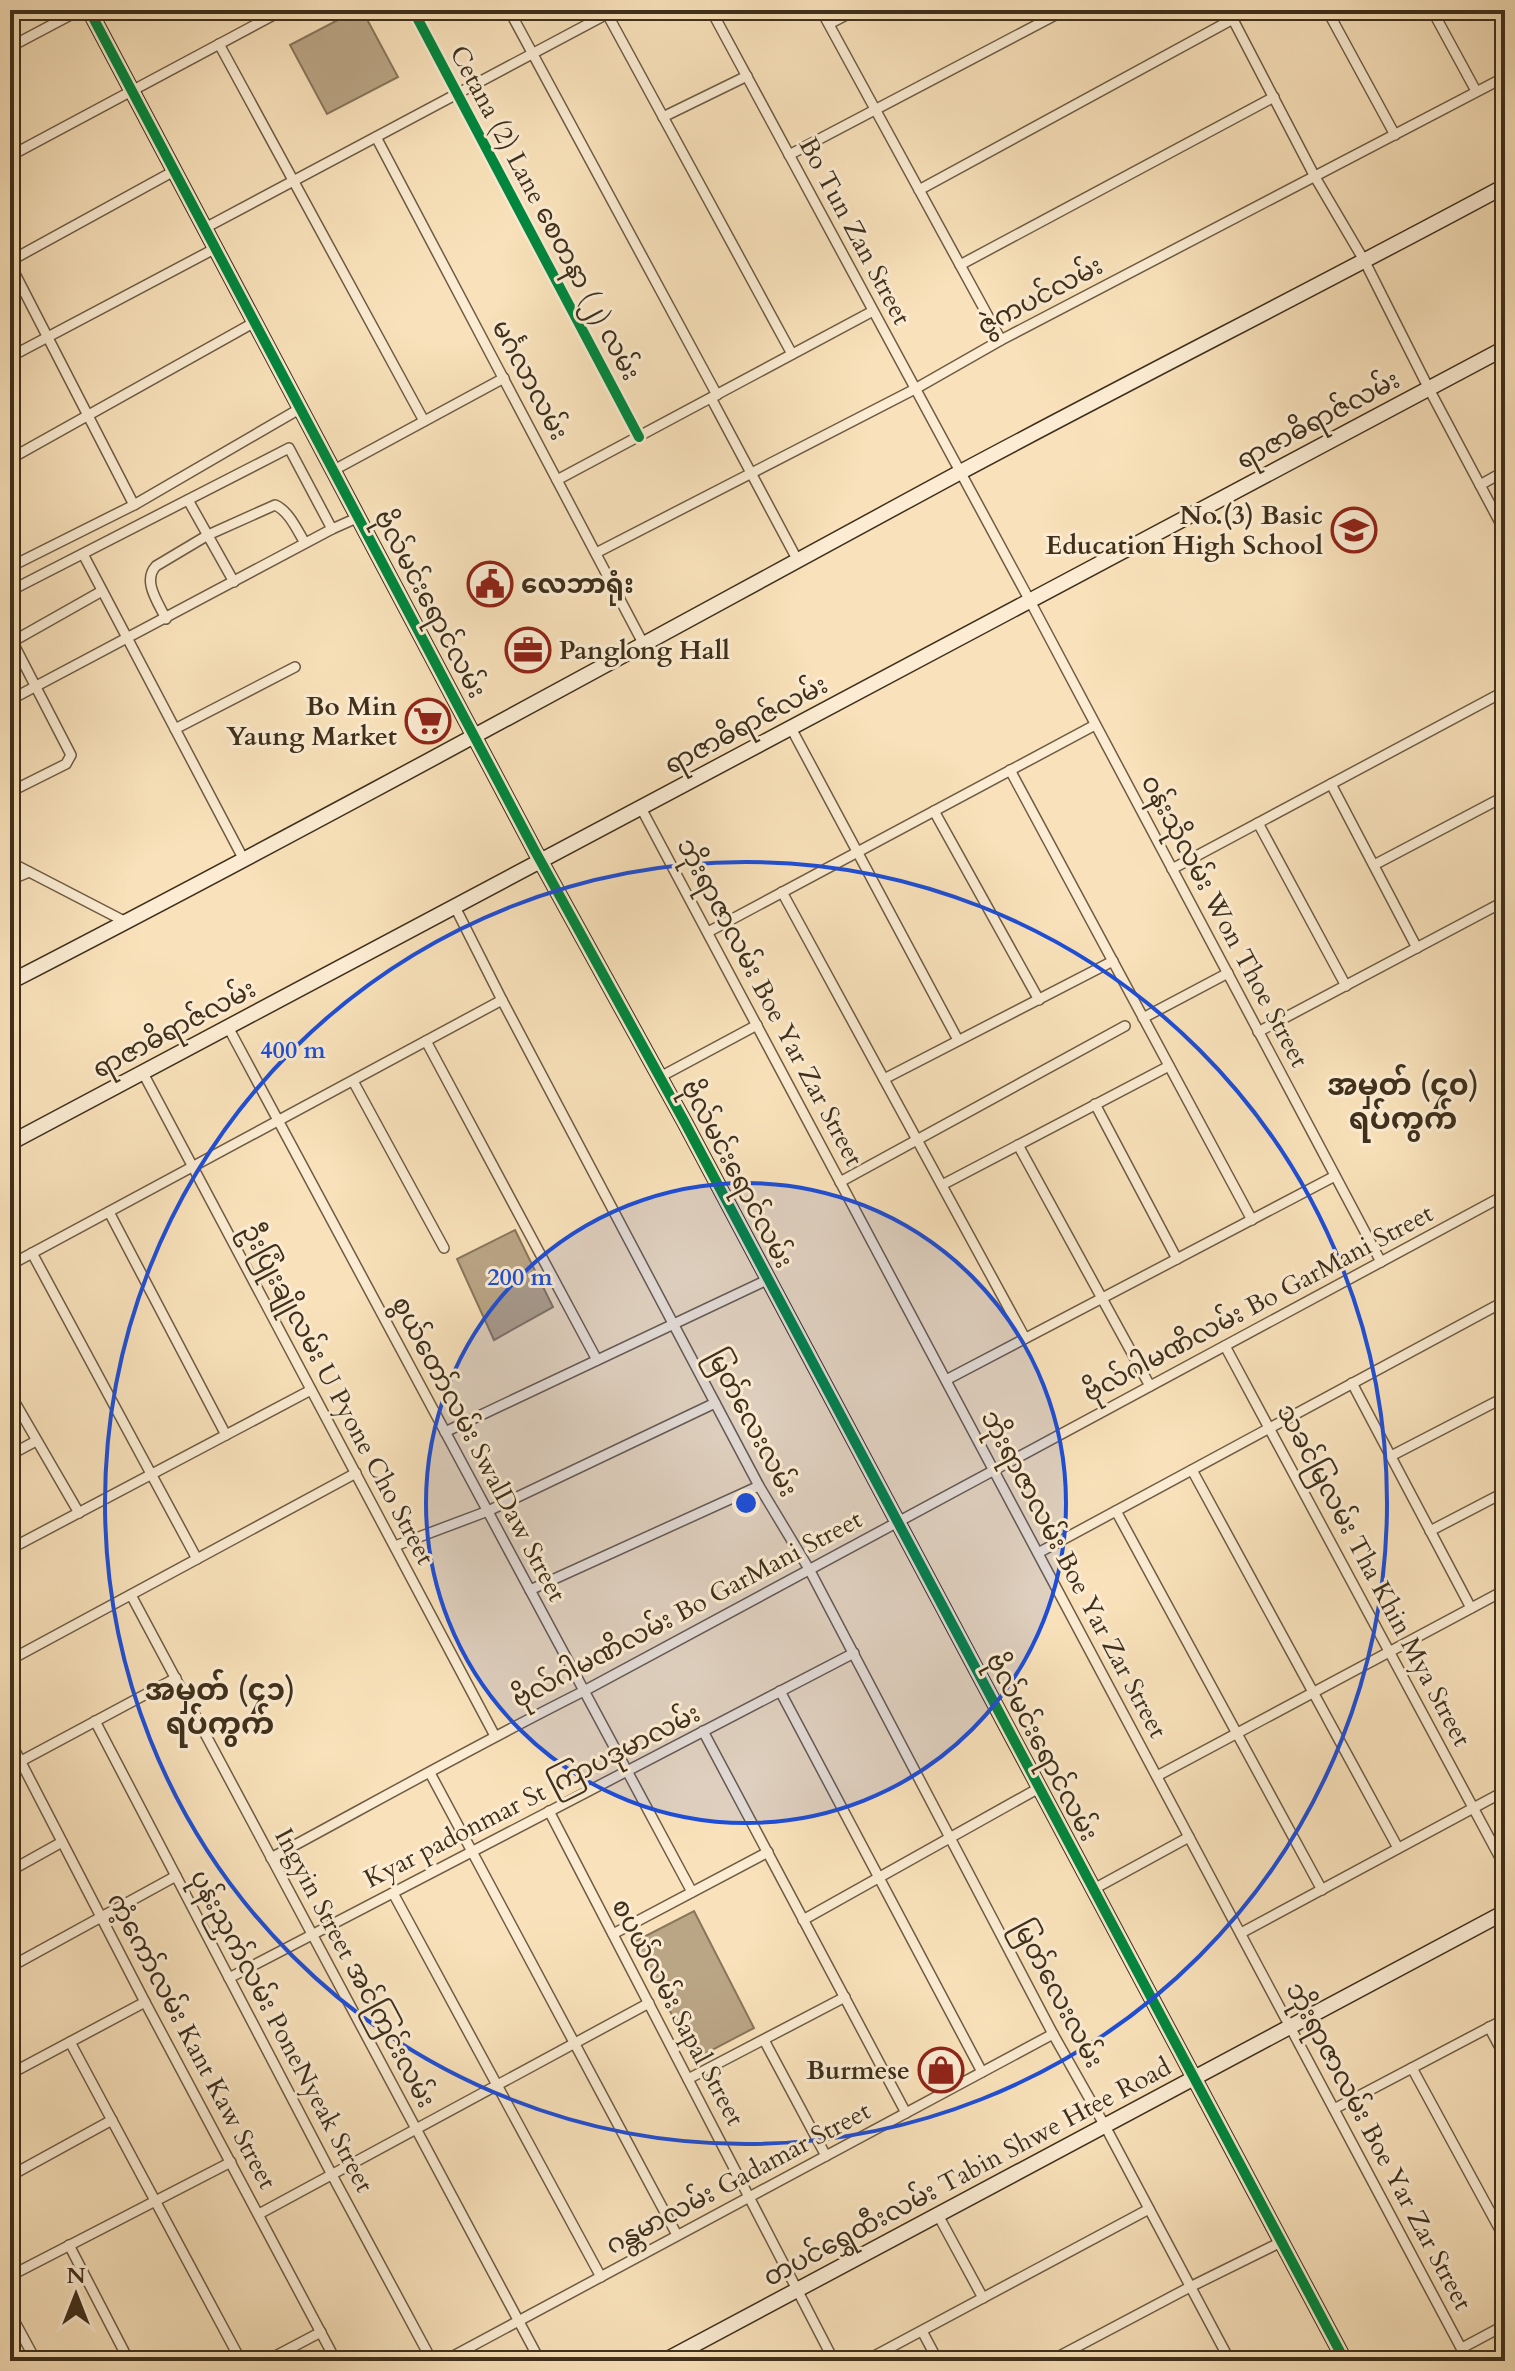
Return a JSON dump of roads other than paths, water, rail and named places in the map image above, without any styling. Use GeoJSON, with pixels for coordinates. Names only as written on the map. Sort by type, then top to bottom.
{"type":"FeatureCollection","features":[{"type":"Feature","properties":{"kind":"street"},"geometry":{"type":"LineString","coordinates":[[10,47],[80,10]]}},
{"type":"Feature","properties":{"kind":"street","name":"ဗိုလ်မင်းရောင်လမ်း"},"geometry":{"type":"LineString","coordinates":[[89,10],[488,763],[769,1279],[1345,2361]]}},
{"type":"Feature","properties":{"kind":"street"},"geometry":{"type":"LineString","coordinates":[[10,156],[283,10]]}},
{"type":"Feature","properties":{"kind":"street","name":"Cetana (2) Lane စေတနာ (၂) လမ်း"},"geometry":{"type":"LineString","coordinates":[[413,10],[639,437]]}},
{"type":"Feature","properties":{"kind":"street"},"geometry":{"type":"LineString","coordinates":[[509,10],[798,561]]}},
{"type":"Feature","properties":{"kind":"street","name":"Bo Tun Zan Street"},"geometry":{"type":"LineString","coordinates":[[711,10],[1030,601]]}},
{"type":"Feature","properties":{"kind":"street"},"geometry":{"type":"LineString","coordinates":[[821,10],[1001,340]]}},
{"type":"Feature","properties":{"kind":"street"},"geometry":{"type":"LineString","coordinates":[[829,24],[856,10]]}},
{"type":"Feature","properties":{"kind":"street"},"geometry":{"type":"LineString","coordinates":[[789,155],[1065,10]]}},
{"type":"Feature","properties":{"kind":"street"},"geometry":{"type":"LineString","coordinates":[[1327,10],[1395,135]]}},
{"type":"Feature","properties":{"kind":"street"},"geometry":{"type":"LineString","coordinates":[[1432,10],[1476,91]]}},
{"type":"Feature","properties":{"kind":"street"},"geometry":{"type":"LineString","coordinates":[[205,228],[606,12],[792,354]]}},
{"type":"Feature","properties":{"kind":"street"},"geometry":{"type":"LineString","coordinates":[[919,190],[1230,15],[1315,177],[1365,262],[1505,532]]}},
{"type":"Feature","properties":{"kind":"street"},"geometry":{"type":"LineString","coordinates":[[219,44],[424,421]]}},
{"type":"Feature","properties":{"kind":"street"},"geometry":{"type":"LineString","coordinates":[[663,117],[747,76]]}},
{"type":"Feature","properties":{"kind":"street","name":"ဇွဲကပင်လမ်း"},"geometry":{"type":"LineString","coordinates":[[596,553],[915,389],[1001,340],[1505,77]]}},
{"type":"Feature","properties":{"kind":"street"},"geometry":{"type":"LineString","coordinates":[[960,265],[1274,97]]}},
{"type":"Feature","properties":{"kind":"street","name":"မင်္ဂလာလမ်း"},"geometry":{"type":"LineString","coordinates":[[376,137],[644,645]]}},
{"type":"Feature","properties":{"kind":"street"},"geometry":{"type":"LineString","coordinates":[[134,505],[10,262],[174,171]]}},
{"type":"Feature","properties":{"kind":"street"},"geometry":{"type":"LineString","coordinates":[[10,982],[478,742],[644,645],[960,473],[1505,186]]}},
{"type":"Feature","properties":{"kind":"street"},"geometry":{"type":"LineString","coordinates":[[10,357],[216,248]]}},
{"type":"Feature","properties":{"kind":"street"},"geometry":{"type":"LineString","coordinates":[[557,480],[873,311]]}},
{"type":"Feature","properties":{"kind":"street"},"geometry":{"type":"LineString","coordinates":[[10,459],[255,322]]}},
{"type":"Feature","properties":{"kind":"street","name":"ရာဇာဓိရာဇ်လမ်း"},"geometry":{"type":"LineString","coordinates":[[10,1143],[455,907],[535,850],[641,808],[1505,348]]}},
{"type":"Feature","properties":{"kind":"street"},"geometry":{"type":"LineString","coordinates":[[334,470],[504,378]]}},
{"type":"Feature","properties":{"kind":"street"},"geometry":{"type":"LineString","coordinates":[[10,567],[134,505],[301,408]]}},
{"type":"Feature","properties":{"kind":"street"},"geometry":{"type":"LineString","coordinates":[[10,591],[289,448],[332,529]]}},
{"type":"Feature","properties":{"kind":"street"},"geometry":{"type":"LineString","coordinates":[[1480,485],[1505,471]]}},
{"type":"Feature","properties":{"kind":"street"},"geometry":{"type":"LineString","coordinates":[[188,500],[234,582]]}},
{"type":"Feature","properties":{"kind":"street"},"geometry":{"type":"LineString","coordinates":[[166,619],[150,583],[150,572],[208,535],[275,505],[285,512],[305,543]]}},
{"type":"Feature","properties":{"kind":"street"},"geometry":{"type":"LineString","coordinates":[[10,700],[359,517]]}},
{"type":"Feature","properties":{"kind":"street"},"geometry":{"type":"LineString","coordinates":[[83,554],[244,860]]}},
{"type":"Feature","properties":{"kind":"street"},"geometry":{"type":"LineString","coordinates":[[10,792],[66,764],[71,755],[11,640],[102,591]]}},
{"type":"Feature","properties":{"kind":"street","name":"ဝန်းသိုလမ်း Won Thoe Street"},"geometry":{"type":"LineString","coordinates":[[1030,601],[1381,1262]]}},
{"type":"Feature","properties":{"kind":"street"},"geometry":{"type":"LineString","coordinates":[[175,729],[295,667]]}},
{"type":"Feature","properties":{"kind":"street"},"geometry":{"type":"LineString","coordinates":[[1172,869],[1505,691]]}},
{"type":"Feature","properties":{"kind":"street"},"geometry":{"type":"LineString","coordinates":[[708,932],[1095,725]]}},
{"type":"Feature","properties":{"kind":"street"},"geometry":{"type":"LineString","coordinates":[[791,728],[958,1040]]}},
{"type":"Feature","properties":{"kind":"street"},"geometry":{"type":"LineString","coordinates":[[1010,770],[1252,1220]]}},
{"type":"Feature","properties":{"kind":"street"},"geometry":{"type":"LineString","coordinates":[[1331,784],[1417,948]]}},
{"type":"Feature","properties":{"kind":"street"},"geometry":{"type":"LineString","coordinates":[[1374,865],[1505,796]]}},
{"type":"Feature","properties":{"kind":"street","name":"ဘိုးရာဇာလမ်း Boe Yar Zar Street"},"geometry":{"type":"LineString","coordinates":[[641,808],[1468,2361]]}},
{"type":"Feature","properties":{"kind":"street"},"geometry":{"type":"LineString","coordinates":[[934,811],[1039,1000]]}},
{"type":"Feature","properties":{"kind":"street"},"geometry":{"type":"LineString","coordinates":[[1258,823],[1346,986]]}},
{"type":"Feature","properties":{"kind":"street"},"geometry":{"type":"LineString","coordinates":[[10,862],[126,922]]}},
{"type":"Feature","properties":{"kind":"street"},"geometry":{"type":"LineString","coordinates":[[10,880],[29,872]]}},
{"type":"Feature","properties":{"kind":"street"},"geometry":{"type":"LineString","coordinates":[[782,892],[1025,1338]]}},
{"type":"Feature","properties":{"kind":"street"},"geometry":{"type":"LineString","coordinates":[[1258,1032],[1505,902]]}},
{"type":"Feature","properties":{"kind":"street","name":"မြတ်လေးလမ်း"},"geometry":{"type":"LineString","coordinates":[[455,907],[759,1486],[809,1569],[1053,2034],[1230,2361]]}},
{"type":"Feature","properties":{"kind":"street"},"geometry":{"type":"LineString","coordinates":[[884,1079],[1113,961]]}},
{"type":"Feature","properties":{"kind":"street"},"geometry":{"type":"LineString","coordinates":[[1143,1018],[1228,973]]}},
{"type":"Feature","properties":{"kind":"street"},"geometry":{"type":"LineString","coordinates":[[10,1265],[502,1000]]}},
{"type":"Feature","properties":{"kind":"street"},"geometry":{"type":"LineString","coordinates":[[660,1077],[757,1025]]}},
{"type":"Feature","properties":{"kind":"street"},"geometry":{"type":"LineString","coordinates":[[840,1182],[1125,1026]]}},
{"type":"Feature","properties":{"kind":"street","name":"စွယ်တော်လမ်း SwalDaw Street"},"geometry":{"type":"LineString","coordinates":[[228,1027],[692,1892]]}},
{"type":"Feature","properties":{"kind":"street"},"geometry":{"type":"LineString","coordinates":[[426,1041],[597,1360]]}},
{"type":"Feature","properties":{"kind":"street"},"geometry":{"type":"LineString","coordinates":[[942,1185],[1169,1066]]}},
{"type":"Feature","properties":{"kind":"street","name":"ဦးပြုံးချိုလမ်း U Pyone Cho Street"},"geometry":{"type":"LineString","coordinates":[[143,1073],[495,1736]]}},
{"type":"Feature","properties":{"kind":"street"},"geometry":{"type":"LineString","coordinates":[[353,1081],[444,1248]]}},
{"type":"Feature","properties":{"kind":"street"},"geometry":{"type":"LineString","coordinates":[[1095,1104],[1177,1259]]}},
{"type":"Feature","properties":{"kind":"street"},"geometry":{"type":"LineString","coordinates":[[1018,1145],[1150,1386]]}},
{"type":"Feature","properties":{"kind":"street"},"geometry":{"type":"LineString","coordinates":[[946,1380],[1335,1176]]}},
{"type":"Feature","properties":{"kind":"street","name":"ဗိုလ်ဂါမဏိလမ်း Bo GarMani Street"},"geometry":{"type":"LineString","coordinates":[[271,1858],[1505,1195]]}},
{"type":"Feature","properties":{"kind":"street"},"geometry":{"type":"LineString","coordinates":[[109,1212],[226,1435]]}},
{"type":"Feature","properties":{"kind":"street"},"geometry":{"type":"LineString","coordinates":[[32,1253],[197,1559]]}},
{"type":"Feature","properties":{"kind":"street"},"geometry":{"type":"LineString","coordinates":[[445,1432],[769,1279]]}},
{"type":"Feature","properties":{"kind":"street"},"geometry":{"type":"LineString","coordinates":[[1038,1553],[1505,1301]]}},
{"type":"Feature","properties":{"kind":"street","name":"သခင်မြလမ်း Tha Khin Mya Street"},"geometry":{"type":"LineString","coordinates":[[1225,1346],[1505,1867]]}},
{"type":"Feature","properties":{"kind":"street"},"geometry":{"type":"LineString","coordinates":[[1352,1383],[1471,1608]]}},
{"type":"Feature","properties":{"kind":"street"},"geometry":{"type":"LineString","coordinates":[[10,1549],[311,1390]]}},
{"type":"Feature","properties":{"kind":"street"},"geometry":{"type":"LineString","coordinates":[[10,1394],[79,1513]]}},
{"type":"Feature","properties":{"kind":"street"},"geometry":{"type":"LineString","coordinates":[[1391,1456],[1505,1397]]}},
{"type":"Feature","properties":{"kind":"street"},"geometry":{"type":"LineString","coordinates":[[395,1546],[488,1511],[715,1403]]}},
{"type":"Feature","properties":{"kind":"street"},"geometry":{"type":"LineString","coordinates":[[10,1455],[36,1441]]}},
{"type":"Feature","properties":{"kind":"street"},"geometry":{"type":"LineString","coordinates":[[1192,1470],[1398,1848]]}},
{"type":"Feature","properties":{"kind":"street"},"geometry":{"type":"LineString","coordinates":[[10,1660],[356,1473]]}},
{"type":"Feature","properties":{"kind":"street"},"geometry":{"type":"LineString","coordinates":[[530,1590],[759,1486]]}},
{"type":"Feature","properties":{"kind":"street"},"geometry":{"type":"LineString","coordinates":[[1430,1531],[1505,1492]]}},
{"type":"Feature","properties":{"kind":"street"},"geometry":{"type":"LineString","coordinates":[[1116,1511],[1322,1890]]}},
{"type":"Feature","properties":{"kind":"street"},"geometry":{"type":"LineString","coordinates":[[1157,1776],[1505,1590]]}},
{"type":"Feature","properties":{"kind":"street","name":"Ingyin Street အင်ကြင်းလမ်း"},"geometry":{"type":"LineString","coordinates":[[131,1595],[540,2361]]}},
{"type":"Feature","properties":{"kind":"street","name":"Kyar padonmar St ကြာပဒုမာလမ်း"},"geometry":{"type":"LineString","coordinates":[[229,1978],[854,1653]]}},
{"type":"Feature","properties":{"kind":"street"},"geometry":{"type":"LineString","coordinates":[[10,1767],[176,1678]]}},
{"type":"Feature","properties":{"kind":"street"},"geometry":{"type":"LineString","coordinates":[[780,1691],[982,2072]]}},
{"type":"Feature","properties":{"kind":"street","name":"ပုန်းညှက်လမ်း PoneNyeak Street"},"geometry":{"type":"LineString","coordinates":[[95,1721],[432,2361]]}},
{"type":"Feature","properties":{"kind":"street"},"geometry":{"type":"LineString","coordinates":[[703,1731],[906,2113]]}},
{"type":"Feature","properties":{"kind":"street","name":"ကံ့ကော်လမ်း Kant Kaw Street"},"geometry":{"type":"LineString","coordinates":[[10,1741],[336,2361]]}},
{"type":"Feature","properties":{"kind":"street"},"geometry":{"type":"LineString","coordinates":[[430,1773],[677,2235]]}},
{"type":"Feature","properties":{"kind":"street"},"geometry":{"type":"LineString","coordinates":[[803,1920],[1039,1788]]}},
{"type":"Feature","properties":{"kind":"street"},"geometry":{"type":"LineString","coordinates":[[1241,1933],[1505,1791]]}},
{"type":"Feature","properties":{"kind":"street","name":"စပယ်လမ်း Sapal Street"},"geometry":{"type":"LineString","coordinates":[[549,1811],[834,2361]]}},
{"type":"Feature","properties":{"kind":"street"},"geometry":{"type":"LineString","coordinates":[[1092,1890],[1189,1837]]}},
{"type":"Feature","properties":{"kind":"street"},"geometry":{"type":"LineString","coordinates":[[10,1871],[62,1842]]}},
{"type":"Feature","properties":{"kind":"street"},"geometry":{"type":"LineString","coordinates":[[613,1934],[768,1852]]}},
{"type":"Feature","properties":{"kind":"street"},"geometry":{"type":"LineString","coordinates":[[10,1967],[176,1876]]}},
{"type":"Feature","properties":{"kind":"street"},"geometry":{"type":"LineString","coordinates":[[393,1893],[601,2277]]}},
{"type":"Feature","properties":{"kind":"street","name":"တပင်ရွှေထီးလမ်း Tabin Shwe Htee Road"},"geometry":{"type":"LineString","coordinates":[[664,2361],[1505,1912]]}},
{"type":"Feature","properties":{"kind":"street"},"geometry":{"type":"LineString","coordinates":[[688,2079],[845,1997]]}},
{"type":"Feature","properties":{"kind":"street"},"geometry":{"type":"LineString","coordinates":[[10,2074],[145,2002]]}},
{"type":"Feature","properties":{"kind":"street"},"geometry":{"type":"LineString","coordinates":[[259,2214],[649,2003]]}},
{"type":"Feature","properties":{"kind":"street"},"geometry":{"type":"LineString","coordinates":[[1334,2109],[1505,2019]]}},
{"type":"Feature","properties":{"kind":"street"},"geometry":{"type":"LineString","coordinates":[[1489,2027],[1505,2057]]}},
{"type":"Feature","properties":{"kind":"street","name":"ဂန္တမာလမ်း Gadamar Street"},"geometry":{"type":"LineString","coordinates":[[444,2361],[1053,2034]]}},
{"type":"Feature","properties":{"kind":"street"},"geometry":{"type":"LineString","coordinates":[[764,2040],[826,2156]]}},
{"type":"Feature","properties":{"kind":"street"},"geometry":{"type":"LineString","coordinates":[[70,2042],[241,2361]]}},
{"type":"Feature","properties":{"kind":"street"},"geometry":{"type":"LineString","coordinates":[[1412,2068],[1505,2239]]}},
{"type":"Feature","properties":{"kind":"street"},"geometry":{"type":"LineString","coordinates":[[10,2176],[112,2120]]}},
{"type":"Feature","properties":{"kind":"street"},"geometry":{"type":"LineString","coordinates":[[10,2276],[231,2162]]}},
{"type":"Feature","properties":{"kind":"street"},"geometry":{"type":"LineString","coordinates":[[865,2361],[1149,2209]]}},
{"type":"Feature","properties":{"kind":"street"},"geometry":{"type":"LineString","coordinates":[[938,2215],[983,2298]]}},
{"type":"Feature","properties":{"kind":"street"},"geometry":{"type":"LineString","coordinates":[[1050,2361],[1281,2242]]}},
{"type":"Feature","properties":{"kind":"street"},"geometry":{"type":"LineString","coordinates":[[69,2245],[129,2361]]}},
{"type":"Feature","properties":{"kind":"street"},"geometry":{"type":"LineString","coordinates":[[10,2313],[36,2361]]}},
{"type":"Feature","properties":{"kind":"street"},"geometry":{"type":"LineString","coordinates":[[1462,2348],[1505,2325]]}},
{"type":"Feature","properties":{"kind":"street"},"geometry":{"type":"LineString","coordinates":[[922,2331],[938,2361]]}},
{"type":"Feature","properties":{"kind":"street"},"geometry":{"type":"LineString","coordinates":[[266,2361],[321,2332]]}},
{"type":"Feature","properties":{"kind":"place","name":"No.(3) Basic Education High School"},"geometry":{"type":"Point","coordinates":[1354,530]}},
{"type":"Feature","properties":{"kind":"place","name":"လေဘာရုံး"},"geometry":{"type":"Point","coordinates":[490,584]}},
{"type":"Feature","properties":{"kind":"place","name":"Panglong Hall"},"geometry":{"type":"Point","coordinates":[528,650]}},
{"type":"Feature","properties":{"kind":"place","name":"Bo Min Yaung Market"},"geometry":{"type":"Point","coordinates":[428,721]}},
{"type":"Feature","properties":{"kind":"place","name":"Burmese"},"geometry":{"type":"Point","coordinates":[941,2070]}},
{"type":"Feature","properties":{"kind":"district","name":"အမှတ် (၄၀) ရပ်ကွက်"},"geometry":{"type":"Point","coordinates":[1403,1102]}},
{"type":"Feature","properties":{"kind":"district","name":"အမှတ် (၄၁) ရပ်ကွက်"},"geometry":{"type":"Point","coordinates":[220,1707]}}]}
